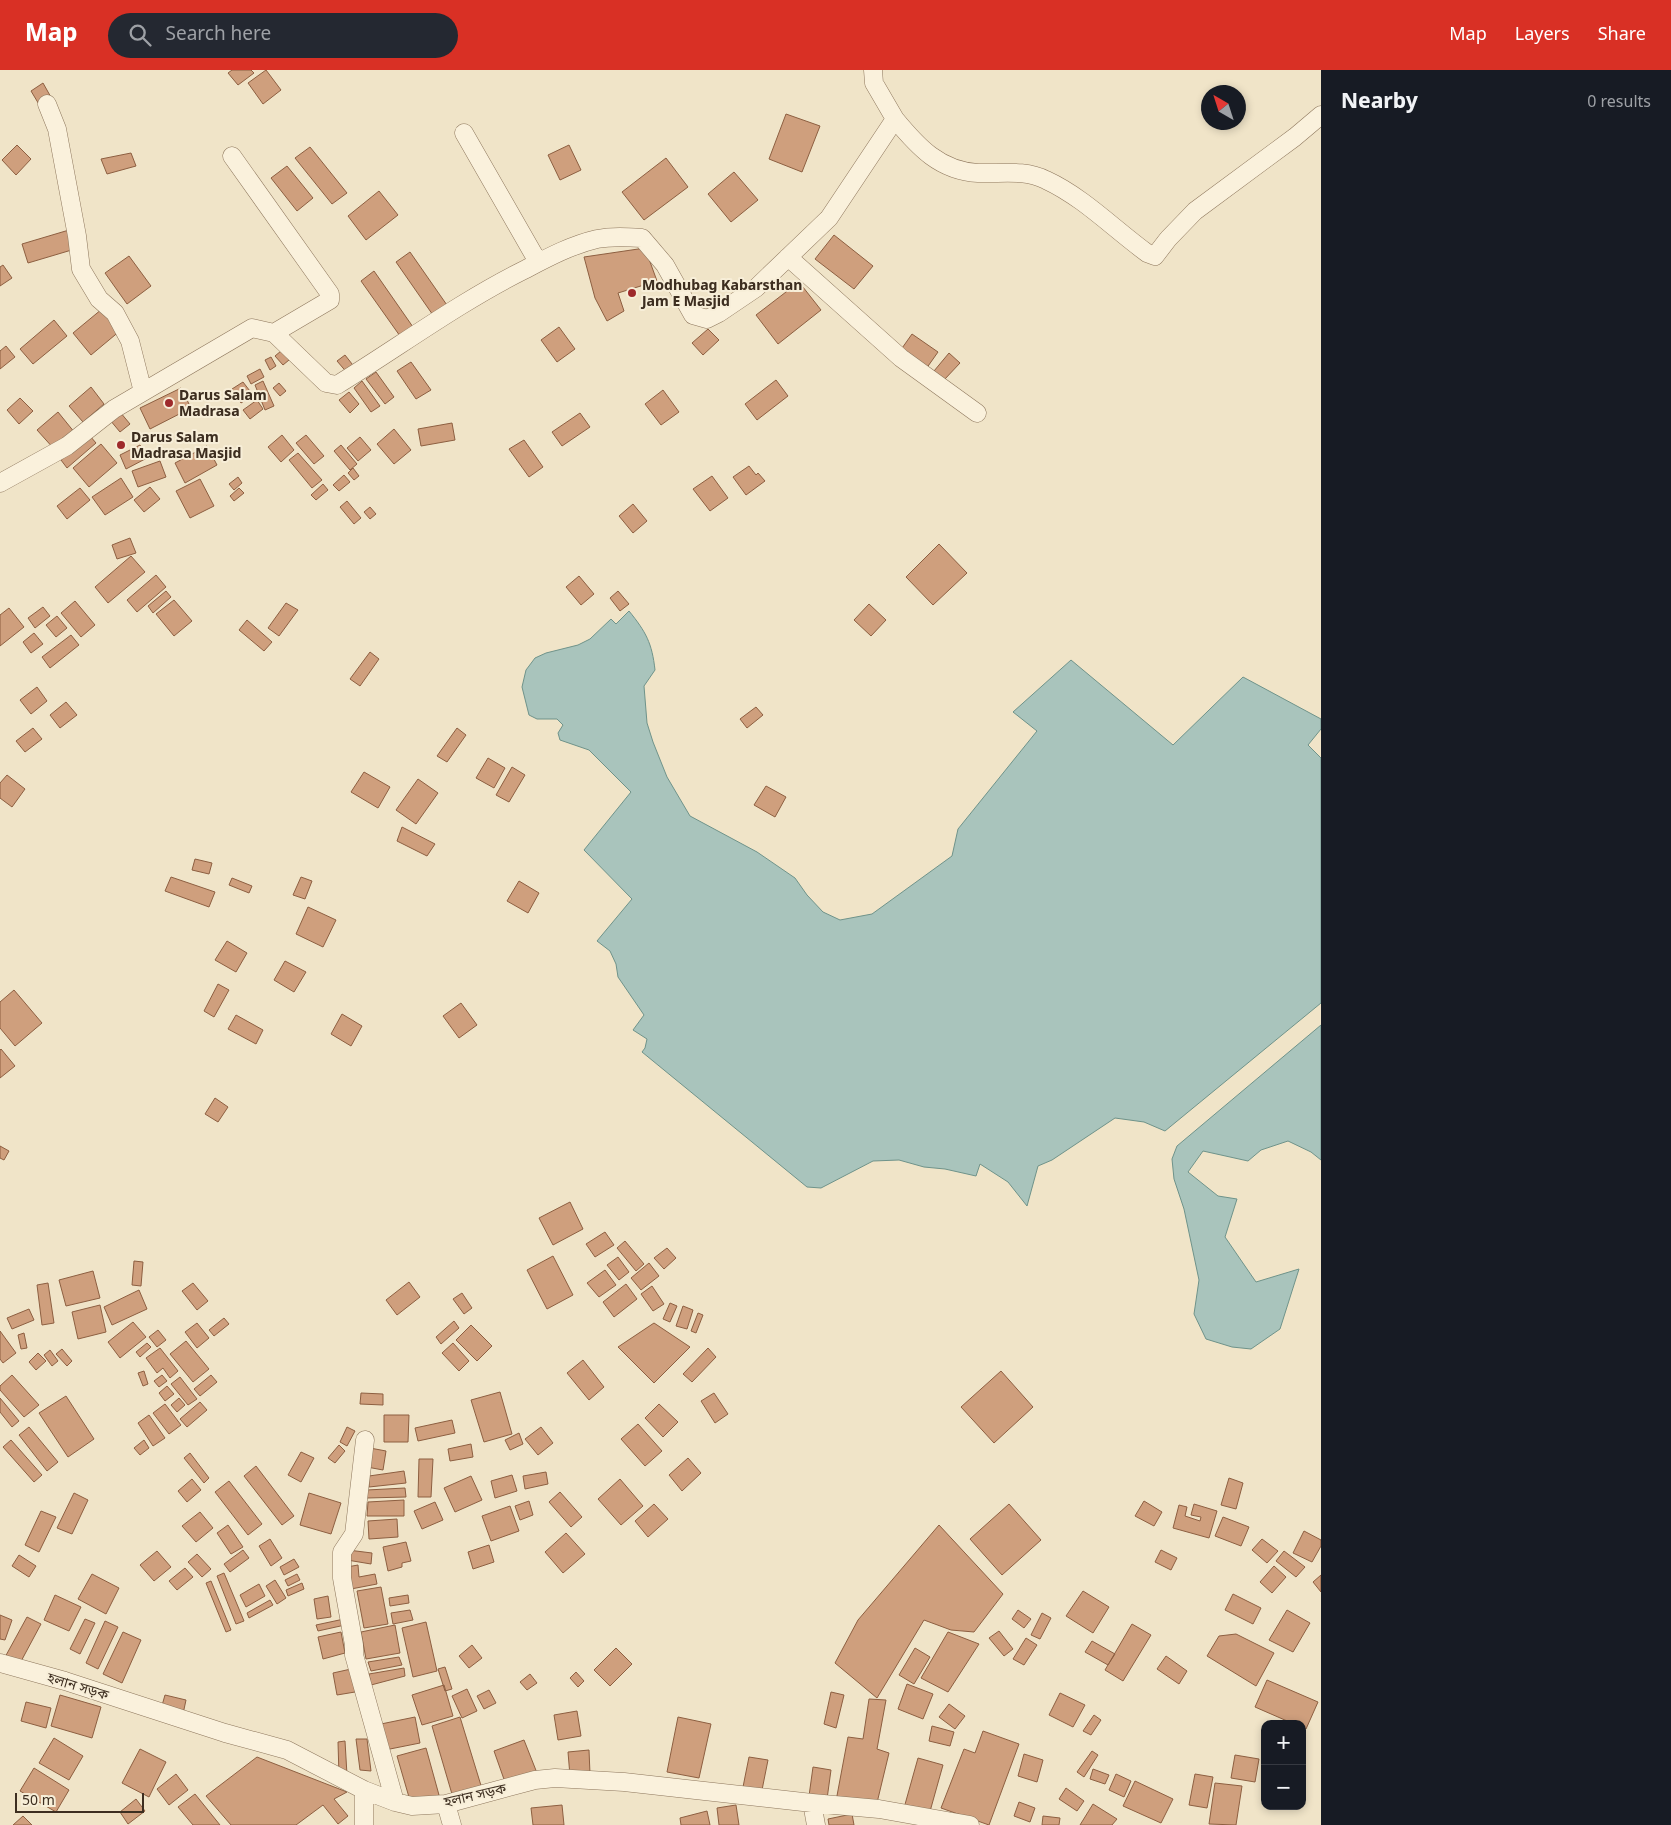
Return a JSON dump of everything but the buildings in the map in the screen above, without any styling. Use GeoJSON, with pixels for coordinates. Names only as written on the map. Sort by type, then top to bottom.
{"type":"FeatureCollection","features":[{"type":"Feature","properties":{"kind":"street"},"geometry":{"type":"LineString","coordinates":[[873,70],[874,83],[895,119],[914,142],[933,158],[953,169],[978,173],[1024,173],[1045,179],[1079,200],[1147,253],[1155,256],[1168,239],[1195,211],[1295,137],[1321,115]]}},
{"type":"Feature","properties":{"kind":"street"},"geometry":{"type":"LineString","coordinates":[[47,104],[57,129],[77,236],[81,269],[99,298],[115,312],[130,342],[143,392]]}},
{"type":"Feature","properties":{"kind":"street"},"geometry":{"type":"LineString","coordinates":[[0,483],[67,446],[114,409],[252,328],[274,333],[326,383],[337,386],[469,299],[538,262],[578,244],[598,239],[619,236],[642,238],[665,265],[694,315],[707,319],[719,314],[756,288],[829,218],[895,119]]}},
{"type":"Feature","properties":{"kind":"street"},"geometry":{"type":"LineString","coordinates":[[464,132],[538,262]]}},
{"type":"Feature","properties":{"kind":"street"},"geometry":{"type":"LineString","coordinates":[[232,156],[330,294],[330,300],[274,333]]}},
{"type":"Feature","properties":{"kind":"street"},"geometry":{"type":"LineString","coordinates":[[788,258],[901,358],[977,413]]}},
{"type":"Feature","properties":{"kind":"street"},"geometry":{"type":"LineString","coordinates":[[365,1440],[354,1534],[342,1552],[342,1578],[354,1645],[354,1655],[395,1802]]}},
{"type":"Feature","properties":{"kind":"street","name":"হলান সড়ক"},"geometry":{"type":"LineString","coordinates":[[0,1664],[65,1681],[225,1733],[287,1750],[364,1790],[395,1802],[412,1806],[446,1804],[535,1780],[555,1778],[659,1785],[878,1809],[970,1825]]}},
{"type":"Feature","properties":{"kind":"street"},"geometry":{"type":"LineString","coordinates":[[364,1790],[364,1825]]}},
{"type":"Feature","properties":{"kind":"street"},"geometry":{"type":"LineString","coordinates":[[812,1803],[816,1825]]}},
{"type":"Feature","properties":{"kind":"street"},"geometry":{"type":"LineString","coordinates":[[446,1804],[452,1825]]}},
{"type":"Feature","properties":{"kind":"water"},"geometry":{"type":"Polygon","coordinates":[[[629,611],[647,638],[654,661],[655,670],[644,686],[647,723],[667,777],[690,816],[757,852],[795,878],[807,895],[823,912],[840,920],[872,914],[952,856],[958,829],[1037,731],[1013,712],[1071,660],[1173,745],[1243,677],[1321,719],[1321,729],[1308,745],[1321,758],[1321,1003],[1165,1131],[1144,1122],[1115,1118],[1052,1160],[1038,1166],[1027,1206],[1008,1182],[980,1164],[976,1176],[945,1169],[924,1167],[899,1160],[873,1161],[821,1188],[807,1187],[642,1052],[647,1039],[633,1030],[644,1015],[618,977],[616,964],[610,951],[597,941],[632,899],[584,850],[631,792],[589,750],[560,740],[558,733],[563,725],[557,719],[537,719],[529,715],[522,687],[526,670],[535,658],[546,653],[578,645],[590,639],[611,619],[616,624],[629,611]]]}},
{"type":"Feature","properties":{"kind":"water"},"geometry":{"type":"Polygon","coordinates":[[[1321,1025],[1321,1160],[1311,1152],[1288,1141],[1261,1150],[1248,1161],[1203,1151],[1188,1172],[1218,1196],[1237,1199],[1225,1237],[1256,1282],[1299,1269],[1280,1329],[1251,1349],[1232,1347],[1206,1339],[1194,1314],[1199,1280],[1184,1209],[1174,1179],[1172,1159],[1177,1146],[1321,1025]]]}},
{"type":"Feature","properties":{"kind":"place","name":"Modhubag Kabarsthan Jam E Masjid"},"geometry":{"type":"Point","coordinates":[632,293]}},
{"type":"Feature","properties":{"kind":"place","name":"Darus Salam Madrasa"},"geometry":{"type":"Point","coordinates":[169,403]}},
{"type":"Feature","properties":{"kind":"place","name":"Darus Salam Madrasa Masjid"},"geometry":{"type":"Point","coordinates":[121,445]}}]}
